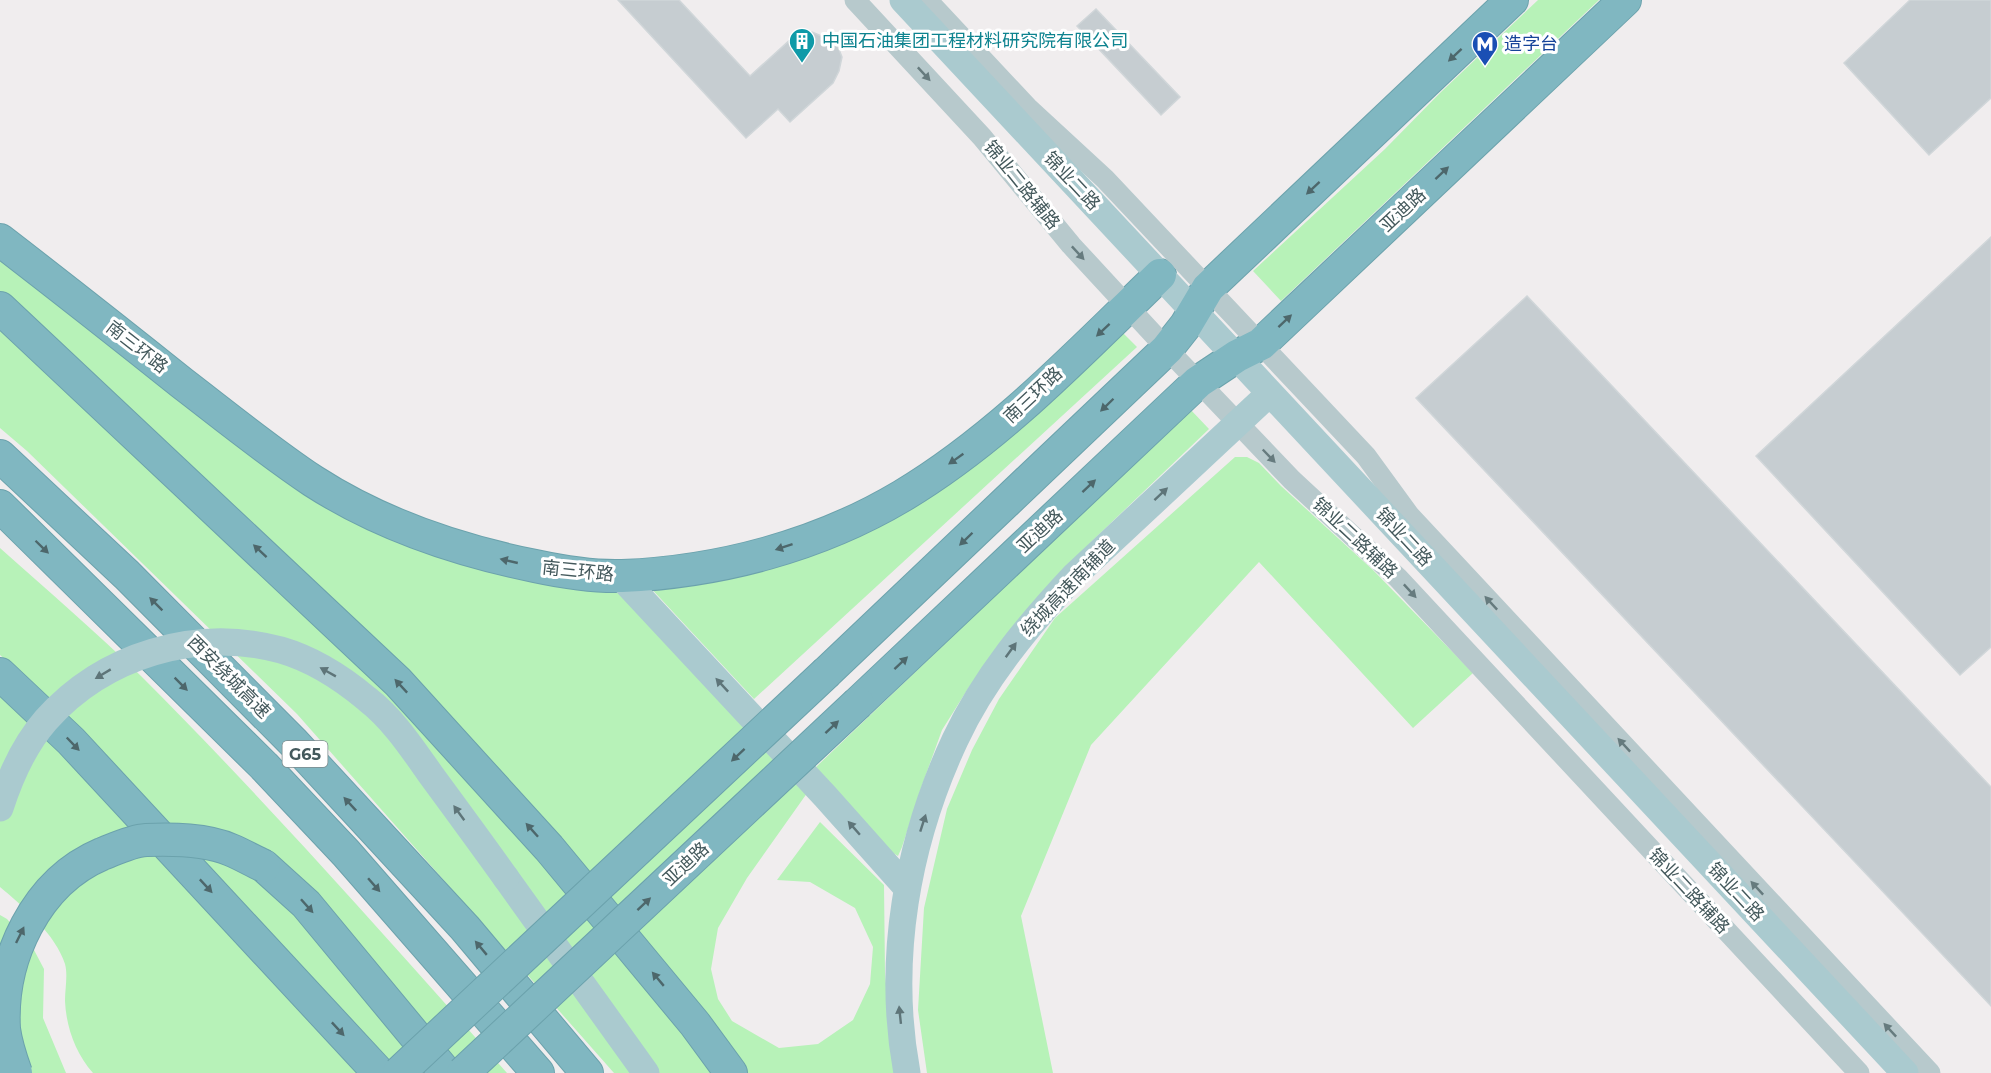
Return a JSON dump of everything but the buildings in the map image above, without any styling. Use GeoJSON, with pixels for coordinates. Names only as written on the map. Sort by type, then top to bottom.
{"type":"FeatureCollection","features":[{"type":"Feature","properties":{"kind":"highway"},"geometry":{"type":"LineString","coordinates":[[399,1073],[827,672],[1512,0]]}},
{"type":"Feature","properties":{"kind":"highway","name":"亚迪路"},"geometry":{"type":"LineString","coordinates":[[463,1073],[858,703],[1625,0]]}},
{"type":"Feature","properties":{"kind":"highway","name":"南三环路"},"geometry":{"type":"LineString","coordinates":[[0,240],[251,437],[314,481],[371,514],[423,536],[511,561],[567,572],[620,576],[718,566],[811,539],[877,510],[933,475],[1006,421],[1146,289]]}},
{"type":"Feature","properties":{"kind":"highway"},"geometry":{"type":"LineString","coordinates":[[0,308],[398,682],[549,848],[695,1024],[731,1073]]}},
{"type":"Feature","properties":{"kind":"highway","name":"西安绕城高速"},"geometry":{"type":"LineString","coordinates":[[0,456],[127,575],[294,743],[465,928],[587,1073]]}},
{"type":"Feature","properties":{"kind":"highway","name":"G65"},"geometry":{"type":"LineString","coordinates":[[0,506],[264,766],[354,862],[538,1073]]}},
{"type":"Feature","properties":{"kind":"highway"},"geometry":{"type":"LineString","coordinates":[[0,674],[71,741],[379,1073]]}},
{"type":"Feature","properties":{"kind":"highway"},"geometry":{"type":"LineString","coordinates":[[16,1073],[3,1027],[3,996],[8,964],[17,938],[30,914],[69,872],[99,856],[143,840],[201,842],[230,849],[264,866],[306,904],[446,1073]]}},
{"type":"Feature","properties":{"kind":"highway"},"geometry":{"type":"LineString","coordinates":[[388,1073],[425,1049]]}},
{"type":"Feature","properties":{"kind":"main road","name":"锦业二路"},"geometry":{"type":"LineString","coordinates":[[881,0],[1146,289],[1189,318],[1881,1073]]}},
{"type":"Feature","properties":{"kind":"main road","name":"锦业二路"},"geometry":{"type":"LineString","coordinates":[[903,0],[1146,289]]}},
{"type":"Feature","properties":{"kind":"main road","name":"锦业二路"},"geometry":{"type":"LineString","coordinates":[[1263,399],[1905,1073]]}},
{"type":"Feature","properties":{"kind":"main road","name":"绕城高速南辅道"},"geometry":{"type":"LineString","coordinates":[[907,1073],[899,998],[900,938],[907,888],[921,827],[960,730],[1001,664],[1047,605],[1263,399]]}},
{"type":"Feature","properties":{"kind":"main road"},"geometry":{"type":"LineString","coordinates":[[620,576],[825,796],[907,888]]}},
{"type":"Feature","properties":{"kind":"main road"},"geometry":{"type":"LineString","coordinates":[[0,808],[22,755],[44,722],[70,695],[122,663],[162,648],[208,642],[249,644],[282,651],[311,663],[344,681],[370,700],[398,730],[646,1073]]}},
{"type":"Feature","properties":{"kind":"street","name":"锦业二路辅路"},"geometry":{"type":"LineString","coordinates":[[855,0],[982,136],[1071,245],[1146,289],[1189,318]]}},
{"type":"Feature","properties":{"kind":"street","name":"锦业二路辅路"},"geometry":{"type":"LineString","coordinates":[[927,0],[1028,108],[1105,179],[1189,318],[1230,362],[1366,456],[1409,515],[1930,1073]]}},
{"type":"Feature","properties":{"kind":"street","name":"锦业二路辅路"},"geometry":{"type":"LineString","coordinates":[[1230,362],[1237,423],[1292,480],[1398,578],[1859,1073]]}},
{"type":"Feature","properties":{"kind":"green space"},"geometry":{"type":"Polygon","coordinates":[[[1538,0],[1599,0],[1281,301],[1253,271],[1385,149],[1538,0]]]}},
{"type":"Feature","properties":{"kind":"green space"},"geometry":{"type":"Polygon","coordinates":[[[0,257],[402,541],[482,570],[575,584],[617,584],[810,789],[747,878],[718,928],[711,969],[718,999],[732,1021],[779,1048],[818,1044],[853,1020],[870,984],[873,947],[855,908],[810,882],[777,880],[820,822],[884,885],[885,973],[894,1073],[614,1073],[297,714],[27,451],[0,428],[0,257]]]}},
{"type":"Feature","properties":{"kind":"green space"},"geometry":{"type":"Polygon","coordinates":[[[1119,329],[1137,347],[754,699],[647,584],[795,554],[1119,329]]]}},
{"type":"Feature","properties":{"kind":"green space"},"geometry":{"type":"Polygon","coordinates":[[[1190,409],[1209,429],[1091,542],[969,687],[942,730],[902,847],[898,856],[893,853],[815,768],[1190,409]]]}},
{"type":"Feature","properties":{"kind":"green space"},"geometry":{"type":"Polygon","coordinates":[[[1235,457],[1247,457],[1259,463],[1373,570],[1473,673],[1413,728],[1259,562],[1091,745],[1021,916],[1053,1073],[927,1073],[918,1010],[924,908],[947,809],[972,750],[999,699],[1055,618],[1235,457]]]}},
{"type":"Feature","properties":{"kind":"green space"},"geometry":{"type":"Polygon","coordinates":[[[0,548],[107,643],[188,724],[327,872],[507,1073],[398,1073],[45,697],[0,655],[0,548]]]}},
{"type":"Feature","properties":{"kind":"green space"},"geometry":{"type":"Polygon","coordinates":[[[0,686],[369,1073],[93,1073],[77,1049],[70,1030],[65,1001],[66,968],[61,953],[38,922],[0,887],[0,686]]]}},
{"type":"Feature","properties":{"kind":"green space"},"geometry":{"type":"Polygon","coordinates":[[[0,915],[7,919],[34,950],[44,969],[43,1018],[66,1073],[0,1073],[0,915]]]}},
{"type":"Feature","properties":{"kind":"place","name":"中国石油集团工程材料研究院有限公司"},"geometry":{"type":"Point","coordinates":[802,64]}},
{"type":"Feature","properties":{"kind":"place","name":"造字台"},"geometry":{"type":"Point","coordinates":[1485,67]}}]}
